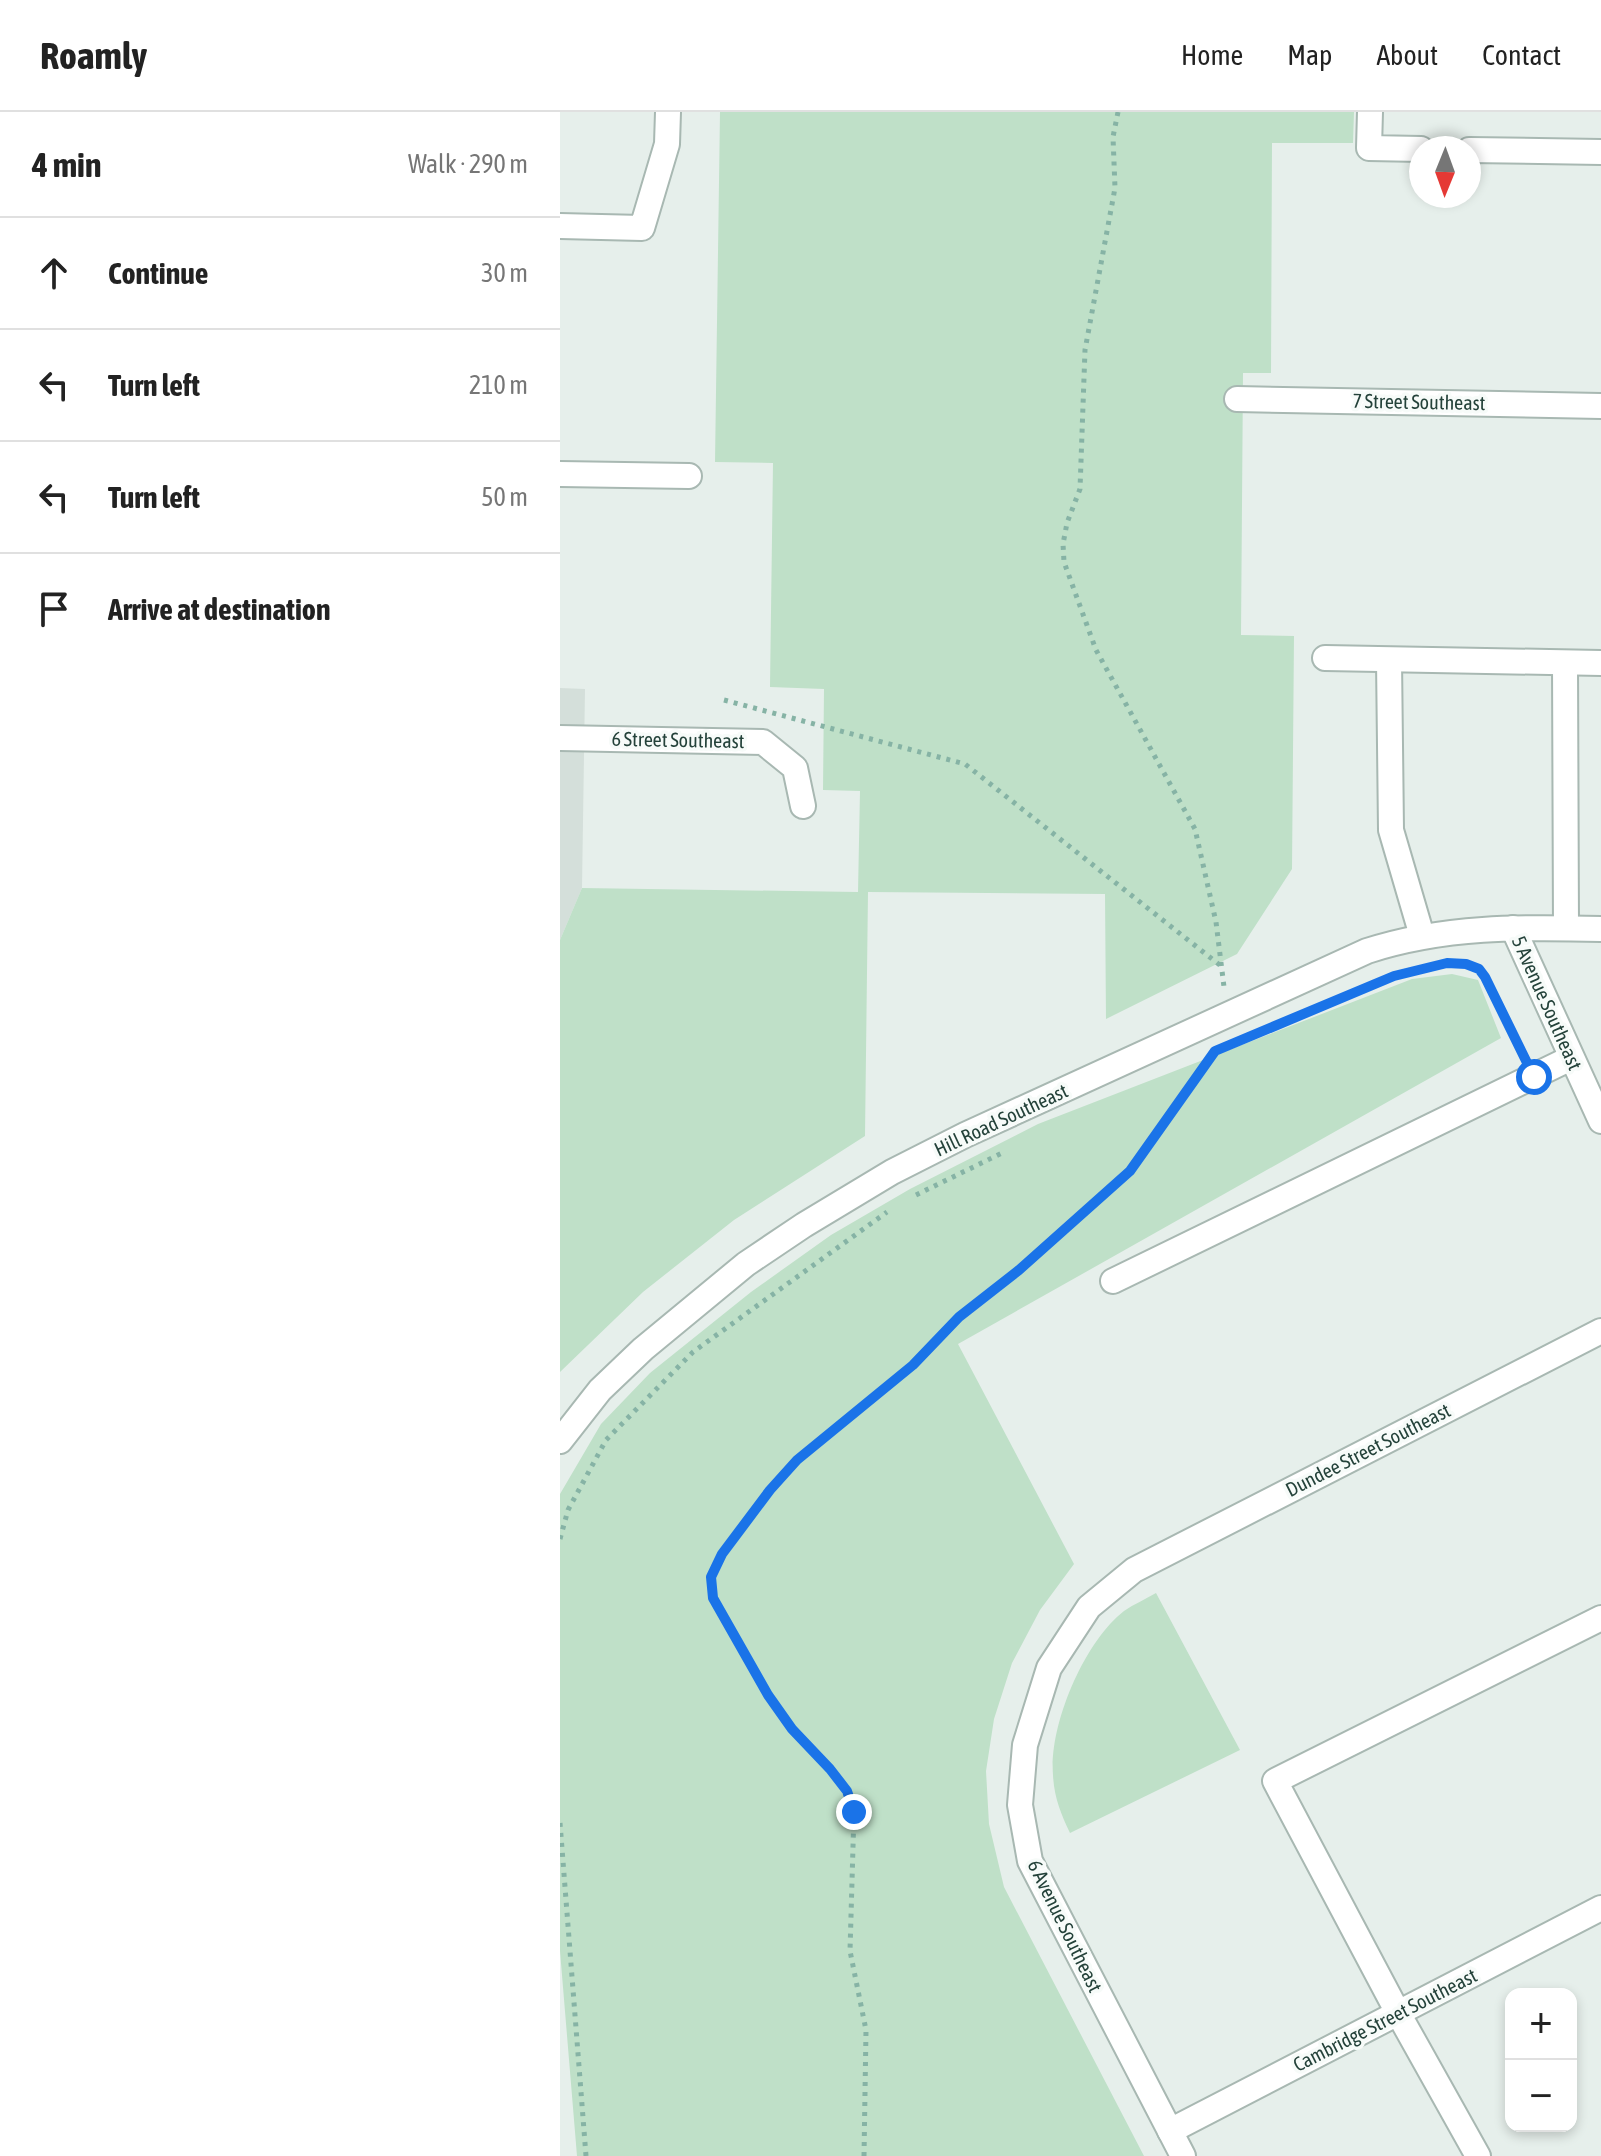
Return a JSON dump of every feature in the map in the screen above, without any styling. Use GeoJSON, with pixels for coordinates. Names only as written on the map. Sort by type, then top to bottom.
{"type":"FeatureCollection","features":[{"type":"Feature","properties":{"kind":"street"},"geometry":{"type":"LineString","coordinates":[[560,226],[642,228],[667,144],[668,112]]}},
{"type":"Feature","properties":{"kind":"street"},"geometry":{"type":"LineString","coordinates":[[1370,112],[1369,148],[1409,149]]}},
{"type":"Feature","properties":{"kind":"street"},"geometry":{"type":"LineString","coordinates":[[1481,150],[1601,152]]}},
{"type":"Feature","properties":{"kind":"street","name":"7 Street Southeast"},"geometry":{"type":"LineString","coordinates":[[1237,399],[1601,406]]}},
{"type":"Feature","properties":{"kind":"street"},"geometry":{"type":"LineString","coordinates":[[560,474],[689,476]]}},
{"type":"Feature","properties":{"kind":"street"},"geometry":{"type":"LineString","coordinates":[[1325,658],[1601,663]]}},
{"type":"Feature","properties":{"kind":"street"},"geometry":{"type":"LineString","coordinates":[[1389,660],[1391,830],[1422,936]]}},
{"type":"Feature","properties":{"kind":"street"},"geometry":{"type":"LineString","coordinates":[[1565,663],[1566,928]]}},
{"type":"Feature","properties":{"kind":"street","name":"6 Street Southeast"},"geometry":{"type":"LineString","coordinates":[[560,738],[763,742],[795,768],[803,806]]}},
{"type":"Feature","properties":{"kind":"street"},"geometry":{"type":"LineString","coordinates":[[1513,928],[1601,929]]}},
{"type":"Feature","properties":{"kind":"street","name":"Hill Road Southeast"},"geometry":{"type":"LineString","coordinates":[[560,1441],[600,1390],[690,1308],[781,1241],[892,1172],[965,1135],[1349,958],[1386,944],[1422,936],[1513,928]]}},
{"type":"Feature","properties":{"kind":"street","name":"5 Avenue Southeast"},"geometry":{"type":"LineString","coordinates":[[1513,928],[1601,1121]]}},
{"type":"Feature","properties":{"kind":"street"},"geometry":{"type":"LineString","coordinates":[[1113,1281],[1571,1058]]}},
{"type":"Feature","properties":{"kind":"street","name":"Dundee Street Southeast"},"geometry":{"type":"LineString","coordinates":[[1134,1570],[1601,1331]]}},
{"type":"Feature","properties":{"kind":"street","name":"6 Avenue Southeast"},"geometry":{"type":"LineString","coordinates":[[1134,1570],[1089,1607],[1049,1668],[1025,1745],[1020,1805],[1030,1861],[1183,2156]]}},
{"type":"Feature","properties":{"kind":"street"},"geometry":{"type":"LineString","coordinates":[[1478,2156],[1275,1781],[1601,1618]]}},
{"type":"Feature","properties":{"kind":"street","name":"Cambridge Street Southeast"},"geometry":{"type":"LineString","coordinates":[[1170,2131],[1601,1908]]}},
{"type":"Feature","properties":{"kind":"path"},"geometry":{"type":"LineString","coordinates":[[1118,112],[1113,137],[1115,188],[1085,350],[1080,489],[1067,523],[1064,562],[1096,650],[1195,829],[1216,922],[1224,987]]}},
{"type":"Feature","properties":{"kind":"path"},"geometry":{"type":"LineString","coordinates":[[724,700],[965,764],[1221,967]]}},
{"type":"Feature","properties":{"kind":"path"},"geometry":{"type":"LineString","coordinates":[[1447,963],[1466,964],[1479,969],[1534,1077]]}},
{"type":"Feature","properties":{"kind":"path"},"geometry":{"type":"LineString","coordinates":[[1353,991],[1394,976]]}},
{"type":"Feature","properties":{"kind":"path"},"geometry":{"type":"LineString","coordinates":[[1202,1057],[1227,1047]]}},
{"type":"Feature","properties":{"kind":"path"},"geometry":{"type":"LineString","coordinates":[[864,2156],[866,2030],[850,1951],[854,1812],[847,1791],[792,1729],[768,1695],[713,1598],[711,1577],[722,1554],[797,1460],[913,1365],[959,1317],[1019,1270],[1130,1171],[1215,1051]]}},
{"type":"Feature","properties":{"kind":"path"},"geometry":{"type":"LineString","coordinates":[[909,1199],[1007,1150]]}},
{"type":"Feature","properties":{"kind":"path"},"geometry":{"type":"LineString","coordinates":[[560,1539],[568,1510],[606,1440],[693,1352],[895,1206]]}},
{"type":"Feature","properties":{"kind":"path"},"geometry":{"type":"LineString","coordinates":[[560,1823],[586,2156]]}},
{"type":"Feature","properties":{"kind":"shaded area"},"geometry":{"type":"Polygon","coordinates":[[[560,688],[585,689],[582,888],[560,940],[560,688]]]}},
{"type":"Feature","properties":{"kind":"green space"},"geometry":{"type":"Polygon","coordinates":[[[720,112],[1354,112],[1353,143],[1272,143],[1271,373],[1243,373],[1241,635],[1294,636],[1292,869],[1237,954],[1106,1019],[1105,894],[868,892],[865,1136],[734,1220],[643,1292],[560,1372],[560,940],[582,888],[858,892],[860,791],[823,790],[824,689],[770,687],[773,463],[715,462],[720,112]]]}},
{"type":"Feature","properties":{"kind":"green space"},"geometry":{"type":"Polygon","coordinates":[[[1452,974],[1478,980],[1501,1038],[958,1344],[1074,1564],[1040,1610],[1012,1663],[994,1719],[986,1771],[989,1824],[1004,1887],[1144,2156],[577,2156],[560,1951],[560,1494],[601,1424],[650,1373],[751,1292],[831,1235],[910,1189],[1038,1124],[1412,979],[1452,974]]]}},
{"type":"Feature","properties":{"kind":"green space"},"geometry":{"type":"Polygon","coordinates":[[[1156,1593],[1240,1750],[1070,1833],[1058,1805],[1053,1775],[1053,1755],[1063,1709],[1083,1663],[1109,1625],[1124,1611],[1156,1593]]]}},
{"type":"Feature","properties":{"kind":"route"},"geometry":{"type":"LineString","coordinates":[[854,1812],[847,1791],[792,1729],[768,1695],[713,1598],[711,1577],[722,1554],[797,1460],[913,1365],[959,1317],[1019,1270],[1130,1171],[1215,1051],[1394,976],[1447,963],[1466,964],[1479,969],[1485,977],[1534,1077]]}}]}
